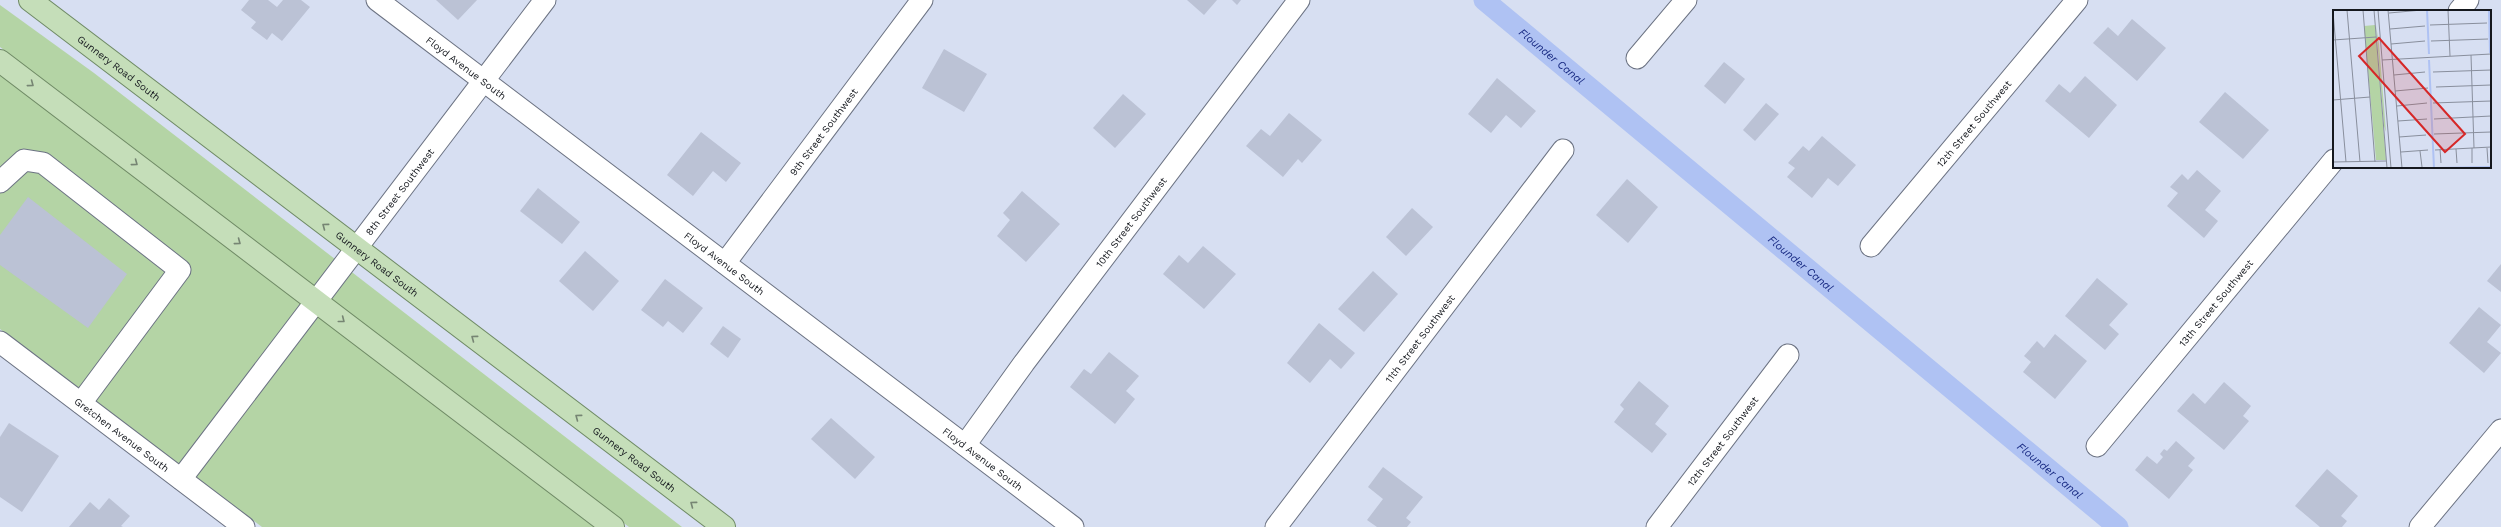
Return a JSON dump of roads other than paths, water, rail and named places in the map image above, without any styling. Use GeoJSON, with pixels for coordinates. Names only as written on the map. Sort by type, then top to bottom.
{"type":"FeatureCollection","features":[{"type":"Feature","properties":{"kind":"main road","name":"Gunnery Road South"},"geometry":{"type":"LineString","coordinates":[[30,0],[356,250],[724,527]]}},
{"type":"Feature","properties":{"kind":"main road"},"geometry":{"type":"LineString","coordinates":[[0,61],[613,527]]}},
{"type":"Feature","properties":{"kind":"street","name":"Floyd Avenue South"},"geometry":{"type":"LineString","coordinates":[[377,0],[965,445],[1061,524]]}},
{"type":"Feature","properties":{"kind":"street","name":"8th Street Southwest"},"geometry":{"type":"LineString","coordinates":[[181,479],[545,0]]}},
{"type":"Feature","properties":{"kind":"street","name":"9th Street Southwest"},"geometry":{"type":"LineString","coordinates":[[725,263],[922,0]]}},
{"type":"Feature","properties":{"kind":"street","name":"10th Street Southwest"},"geometry":{"type":"LineString","coordinates":[[965,445],[1024,363],[1299,0]]}},
{"type":"Feature","properties":{"kind":"street"},"geometry":{"type":"LineString","coordinates":[[1637,58],[1686,0]]}},
{"type":"Feature","properties":{"kind":"street","name":"12th Street Southwest"},"geometry":{"type":"LineString","coordinates":[[1871,246],[2077,0]]}},
{"type":"Feature","properties":{"kind":"street"},"geometry":{"type":"LineString","coordinates":[[2460,10],[2468,0]]}},
{"type":"Feature","properties":{"kind":"street","name":"11th Street Southwest"},"geometry":{"type":"LineString","coordinates":[[1276,527],[1563,150]]}},
{"type":"Feature","properties":{"kind":"street"},"geometry":{"type":"LineString","coordinates":[[0,182],[24,160],[43,163],[180,270],[81,403]]}},
{"type":"Feature","properties":{"kind":"street","name":"13th Street Southwest"},"geometry":{"type":"LineString","coordinates":[[2097,446],[2333,161]]}},
{"type":"Feature","properties":{"kind":"street","name":"Gretchen Avenue South"},"geometry":{"type":"LineString","coordinates":[[0,342],[244,527]]}},
{"type":"Feature","properties":{"kind":"street","name":"12th Street Southwest"},"geometry":{"type":"LineString","coordinates":[[1656,527],[1788,355]]}},
{"type":"Feature","properties":{"kind":"street"},"geometry":{"type":"LineString","coordinates":[[2420,527],[2501,430]]}},
{"type":"Feature","properties":{"kind":"waterway","name":"Flounder Canal"},"geometry":{"type":"LineString","coordinates":[[1484,0],[2118,527]]}}]}
